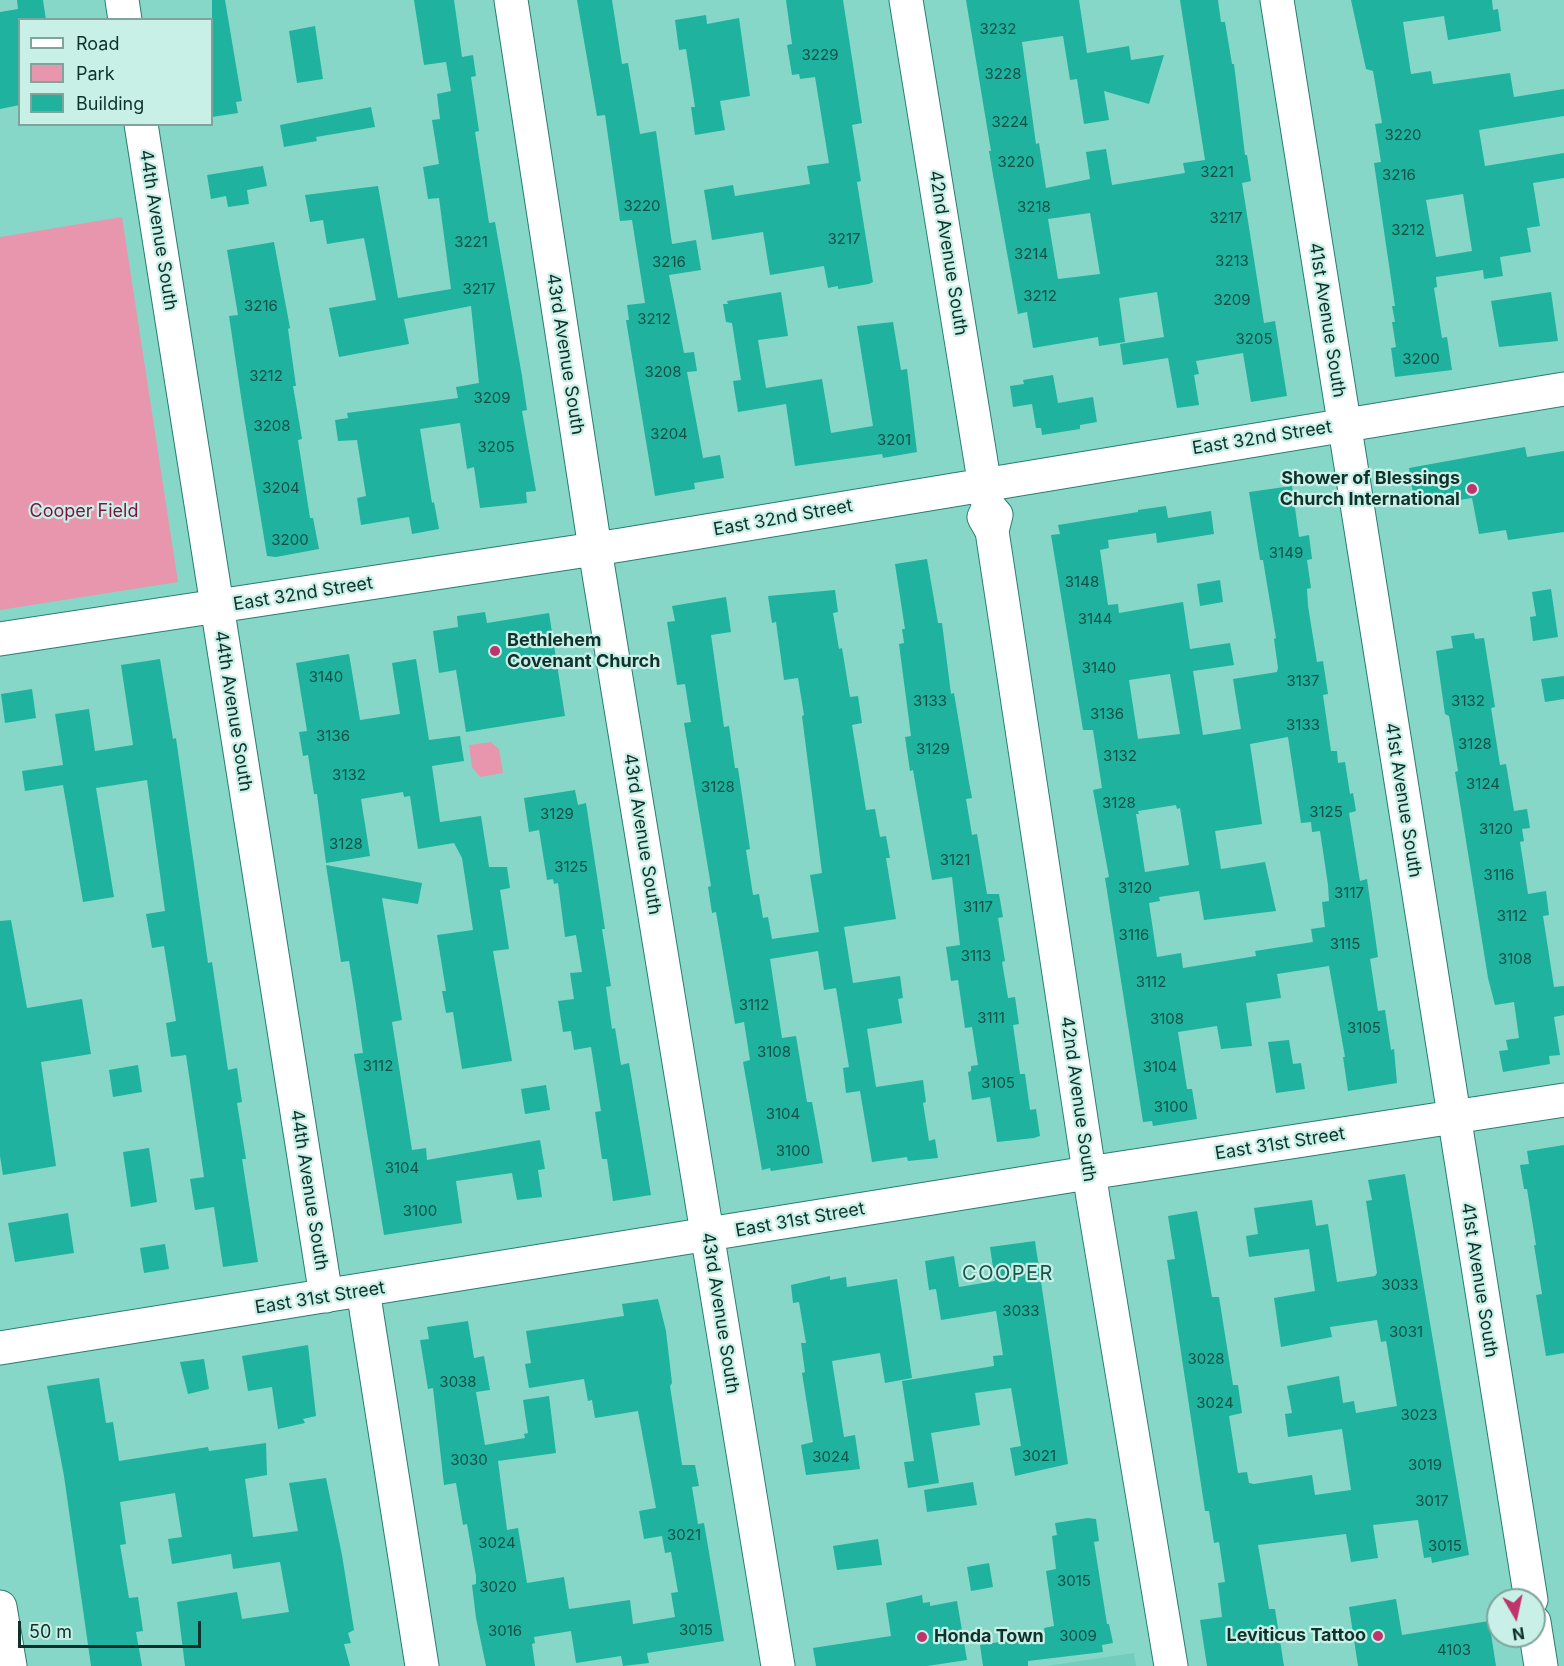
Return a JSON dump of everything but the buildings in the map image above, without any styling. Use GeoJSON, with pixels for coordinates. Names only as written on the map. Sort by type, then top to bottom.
{"type":"FeatureCollection","features":[{"type":"Feature","properties":{"kind":"street"},"geometry":{"type":"LineString","coordinates":[[122,0],[125,18]]}},
{"type":"Feature","properties":{"kind":"street","name":"43rd Avenue South"},"geometry":{"type":"LineString","coordinates":[[511,0],[595,549],[778,1666]]}},
{"type":"Feature","properties":{"kind":"street","name":"42nd Avenue South"},"geometry":{"type":"LineString","coordinates":[[906,0],[989,507],[1090,1173],[1171,1666]]}},
{"type":"Feature","properties":{"kind":"street","name":"41st Avenue South"},"geometry":{"type":"LineString","coordinates":[[1277,0],[1528,1588]]}},
{"type":"Feature","properties":{"kind":"street","name":"44th Avenue South"},"geometry":{"type":"LineString","coordinates":[[141,126],[326,1296]]}},
{"type":"Feature","properties":{"kind":"street","name":"East 32nd Street"},"geometry":{"type":"LineString","coordinates":[[0,639],[595,549],[989,507],[1343,426],[1564,389]]}},
{"type":"Feature","properties":{"kind":"street","name":"East 31st Street"},"geometry":{"type":"LineString","coordinates":[[0,1348],[1090,1173],[1564,1100]]}},
{"type":"Feature","properties":{"kind":"street"},"geometry":{"type":"LineString","coordinates":[[363,1290],[422,1666]]}},
{"type":"Feature","properties":{"kind":"street"},"geometry":{"type":"LineString","coordinates":[[0,1607],[10,1666]]}},
{"type":"Feature","properties":{"kind":"street"},"geometry":{"type":"LineString","coordinates":[[1538,1648],[1541,1666]]}},
{"type":"Feature","properties":{"kind":"shaded area"},"geometry":{"type":"Polygon","coordinates":[[[1134,1653],[1136,1666],[1047,1666],[1134,1653]]]}},
{"type":"Feature","properties":{"kind":"green space","name":"Cooper Field"},"geometry":{"type":"Polygon","coordinates":[[[122,217],[178,582],[0,610],[0,237],[122,217]]]}},
{"type":"Feature","properties":{"kind":"green space"},"geometry":{"type":"Polygon","coordinates":[[[491,742],[499,749],[503,773],[480,777],[472,767],[469,745],[491,742]]]}},
{"type":"Feature","properties":{"kind":"place","name":"Shower of Blessings Church International"},"geometry":{"type":"Point","coordinates":[1472,489]}},
{"type":"Feature","properties":{"kind":"place","name":"Bethlehem Covenant Church"},"geometry":{"type":"Point","coordinates":[495,651]}},
{"type":"Feature","properties":{"kind":"place","name":"Leviticus Tattoo"},"geometry":{"type":"Point","coordinates":[1378,1636]}},
{"type":"Feature","properties":{"kind":"place","name":"Honda Town"},"geometry":{"type":"Point","coordinates":[922,1637]}},
{"type":"Feature","properties":{"kind":"district","name":"COOPER"},"geometry":{"type":"Point","coordinates":[1008,1274]}}]}
